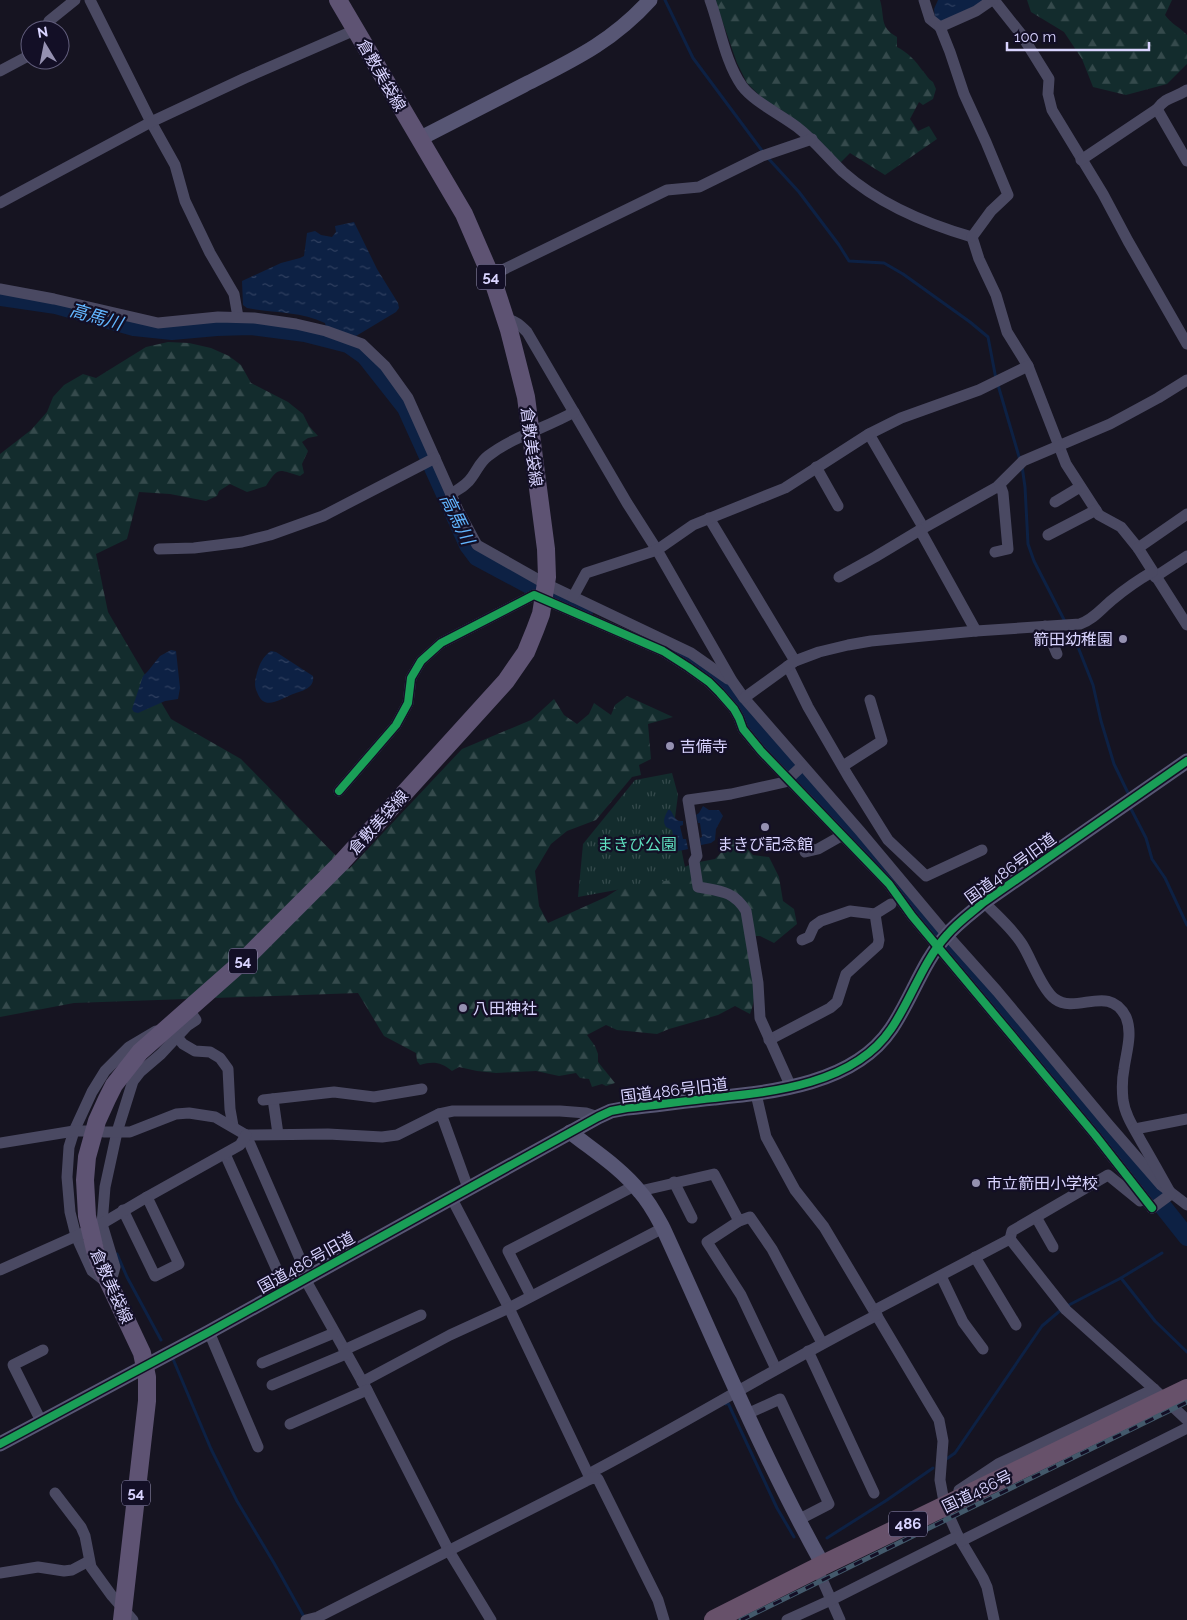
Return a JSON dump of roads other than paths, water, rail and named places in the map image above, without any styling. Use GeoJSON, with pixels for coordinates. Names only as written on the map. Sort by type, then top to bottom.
{"type":"FeatureCollection","features":[{"type":"Feature","properties":{"kind":"highway","name":"国道486号"},"geometry":{"type":"LineString","coordinates":[[714,1620],[820,1566],[1187,1389]]}},
{"type":"Feature","properties":{"kind":"main road","name":"倉敷美袋線"},"geometry":{"type":"LineString","coordinates":[[126,1616],[147,1401],[145,1366],[139,1344],[94,1250],[87,1216],[85,1180],[91,1141],[97,1121],[114,1085],[140,1052],[181,1022],[340,864],[506,682],[526,652],[535,630],[545,592],[546,549],[526,397],[506,319],[464,214],[338,0]]}},
{"type":"Feature","properties":{"kind":"street"},"geometry":{"type":"LineString","coordinates":[[49,20],[75,0]]}},
{"type":"Feature","properties":{"kind":"street"},"geometry":{"type":"LineString","coordinates":[[90,0],[151,122],[175,165],[185,201],[210,253],[234,294],[238,317]]}},
{"type":"Feature","properties":{"kind":"street"},"geometry":{"type":"LineString","coordinates":[[419,140],[590,51],[616,32],[650,0]]}},
{"type":"Feature","properties":{"kind":"street"},"geometry":{"type":"LineString","coordinates":[[710,0],[732,68],[742,87],[812,139],[843,171],[868,189],[922,220],[972,237]]}},
{"type":"Feature","properties":{"kind":"street"},"geometry":{"type":"LineString","coordinates":[[924,0],[930,20],[940,27],[964,94],[1008,195],[991,211],[972,237]]}},
{"type":"Feature","properties":{"kind":"street"},"geometry":{"type":"LineString","coordinates":[[940,27],[976,11],[993,0],[1021,34],[1049,79],[1048,94],[1052,110],[1103,194],[1187,344]]}},
{"type":"Feature","properties":{"kind":"street"},"geometry":{"type":"LineString","coordinates":[[0,203],[151,122],[355,30]]}},
{"type":"Feature","properties":{"kind":"street"},"geometry":{"type":"LineString","coordinates":[[0,72],[20,61]]}},
{"type":"Feature","properties":{"kind":"street"},"geometry":{"type":"LineString","coordinates":[[1081,160],[1157,109],[1164,100],[1179,96],[1187,90]]}},
{"type":"Feature","properties":{"kind":"street"},"geometry":{"type":"LineString","coordinates":[[1157,109],[1182,141],[1187,162]]}},
{"type":"Feature","properties":{"kind":"street"},"geometry":{"type":"LineString","coordinates":[[490,276],[667,190],[699,187],[764,155],[812,139]]}},
{"type":"Feature","properties":{"kind":"street"},"geometry":{"type":"LineString","coordinates":[[972,237],[979,259],[996,295],[1007,332],[1028,366],[1066,464],[1100,515],[1121,527],[1138,548],[1187,625]]}},
{"type":"Feature","properties":{"kind":"street"},"geometry":{"type":"LineString","coordinates":[[0,289],[54,299],[158,323],[238,317],[296,324],[326,331],[362,344],[372,351],[391,372],[408,398],[431,460],[477,545],[545,592],[663,652],[709,682],[734,709],[742,729],[761,750],[796,772],[860,831],[942,941],[1154,1207]]}},
{"type":"Feature","properties":{"kind":"street"},"geometry":{"type":"LineString","coordinates":[[506,319],[520,324],[527,332],[627,503],[657,550],[732,681],[841,836],[889,884],[912,916]]}},
{"type":"Feature","properties":{"kind":"street"},"geometry":{"type":"LineString","coordinates":[[574,597],[586,573],[657,550],[692,525],[785,488],[869,434],[901,418],[979,390],[1028,366]]}},
{"type":"Feature","properties":{"kind":"street"},"geometry":{"type":"LineString","coordinates":[[839,576],[875,558],[921,529],[1000,485],[1020,462],[1110,424],[1187,380]]}},
{"type":"Feature","properties":{"kind":"street"},"geometry":{"type":"LineString","coordinates":[[451,494],[464,486],[486,457],[507,442],[558,422],[574,412]]}},
{"type":"Feature","properties":{"kind":"street"},"geometry":{"type":"LineString","coordinates":[[869,434],[976,631]]}},
{"type":"Feature","properties":{"kind":"street"},"geometry":{"type":"LineString","coordinates":[[159,549],[194,548],[242,542],[270,535],[323,516],[431,460]]}},
{"type":"Feature","properties":{"kind":"street"},"geometry":{"type":"LineString","coordinates":[[816,467],[838,506]]}},
{"type":"Feature","properties":{"kind":"street"},"geometry":{"type":"LineString","coordinates":[[995,552],[1008,549],[1003,493],[1000,485]]}},
{"type":"Feature","properties":{"kind":"street"},"geometry":{"type":"LineString","coordinates":[[1055,502],[1080,487]]}},
{"type":"Feature","properties":{"kind":"street"},"geometry":{"type":"LineString","coordinates":[[1048,535],[1096,510]]}},
{"type":"Feature","properties":{"kind":"street"},"geometry":{"type":"LineString","coordinates":[[1138,548],[1187,514]]}},
{"type":"Feature","properties":{"kind":"street"},"geometry":{"type":"LineString","coordinates":[[709,518],[792,664],[808,707],[888,840],[926,876],[982,850]]}},
{"type":"Feature","properties":{"kind":"street"},"geometry":{"type":"LineString","coordinates":[[744,698],[792,664],[819,652],[872,641],[976,631],[1067,626],[1088,622],[1142,577],[1153,574],[1187,556]]}},
{"type":"Feature","properties":{"kind":"street"},"geometry":{"type":"LineString","coordinates":[[339,791],[396,725],[408,703],[411,678],[421,661],[441,643],[534,595],[545,592],[574,597],[691,653],[732,681]]}},
{"type":"Feature","properties":{"kind":"street"},"geometry":{"type":"LineString","coordinates":[[1045,626],[1057,654]]}},
{"type":"Feature","properties":{"kind":"street"},"geometry":{"type":"LineString","coordinates":[[843,766],[882,741],[870,700]]}},
{"type":"Feature","properties":{"kind":"street","name":"国道486号旧道"},"geometry":{"type":"LineString","coordinates":[[0,1444],[209,1332],[451,1197],[611,1111],[756,1094],[822,1078],[847,1066],[879,1045],[891,1030],[942,941],[984,902],[1187,761]]}},
{"type":"Feature","properties":{"kind":"street"},"geometry":{"type":"LineString","coordinates":[[791,1087],[760,1018],[758,982],[746,911],[740,902],[723,891],[698,887],[694,860],[697,856],[688,800],[731,794],[785,782],[796,772]]}},
{"type":"Feature","properties":{"kind":"street"},"geometry":{"type":"LineString","coordinates":[[805,852],[818,849],[841,836]]}},
{"type":"Feature","properties":{"kind":"street"},"geometry":{"type":"LineString","coordinates":[[889,884],[886,889],[891,904]]}},
{"type":"Feature","properties":{"kind":"street"},"geometry":{"type":"LineString","coordinates":[[984,902],[1022,943],[1046,989],[1055,1000],[1062,1003],[1102,1000],[1111,1002],[1120,1008],[1126,1017],[1129,1028],[1123,1071],[1123,1101],[1128,1117],[1169,1195]]}},
{"type":"Feature","properties":{"kind":"street"},"geometry":{"type":"LineString","coordinates":[[802,940],[809,937],[814,926],[828,918],[850,910],[875,914],[891,904]]}},
{"type":"Feature","properties":{"kind":"street"},"geometry":{"type":"LineString","coordinates":[[891,904],[912,916],[997,990],[1169,1195],[1187,1205]]}},
{"type":"Feature","properties":{"kind":"street"},"geometry":{"type":"LineString","coordinates":[[769,1040],[830,1008],[837,1002],[846,974],[858,960],[878,945],[875,914]]}},
{"type":"Feature","properties":{"kind":"street"},"geometry":{"type":"LineString","coordinates":[[181,1022],[183,1044],[195,1051],[210,1052],[220,1058],[228,1069],[230,1109],[233,1126]]}},
{"type":"Feature","properties":{"kind":"street"},"geometry":{"type":"LineString","coordinates":[[181,1022],[161,1054],[140,1072],[133,1081],[117,1132],[104,1187],[99,1225],[115,1267],[110,1285],[92,1271],[80,1234],[70,1212],[67,1177],[69,1147],[74,1131],[92,1092],[106,1071],[129,1047],[144,1037],[181,1022]]}},
{"type":"Feature","properties":{"kind":"street"},"geometry":{"type":"LineString","coordinates":[[278,1134],[268,1100],[334,1092],[374,1097],[422,1089]]}},
{"type":"Feature","properties":{"kind":"street"},"geometry":{"type":"LineString","coordinates":[[756,1094],[766,1136],[795,1190],[824,1227],[939,1420],[943,1441],[940,1480],[945,1507],[983,1578],[994,1620]]}},
{"type":"Feature","properties":{"kind":"street"},"geometry":{"type":"LineString","coordinates":[[246,1135],[328,1134],[382,1137],[397,1135],[438,1114],[452,1111],[560,1111],[586,1113],[598,1117]]}},
{"type":"Feature","properties":{"kind":"street"},"geometry":{"type":"LineString","coordinates":[[104,1132],[130,1132],[176,1114],[189,1113],[215,1117],[246,1135],[306,1278],[334,1333],[365,1386],[450,1553],[490,1619]]}},
{"type":"Feature","properties":{"kind":"street"},"geometry":{"type":"LineString","coordinates":[[438,1114],[442,1119],[468,1188]]}},
{"type":"Feature","properties":{"kind":"street"},"geometry":{"type":"LineString","coordinates":[[1135,1129],[1187,1119]]}},
{"type":"Feature","properties":{"kind":"street"},"geometry":{"type":"LineString","coordinates":[[0,1143],[74,1131],[86,1131]]}},
{"type":"Feature","properties":{"kind":"street"},"geometry":{"type":"LineString","coordinates":[[570,1132],[625,1175],[651,1207],[663,1228],[736,1392],[820,1566],[840,1620]]}},
{"type":"Feature","properties":{"kind":"street"},"geometry":{"type":"LineString","coordinates":[[99,1225],[147,1196],[240,1145],[246,1135]]}},
{"type":"Feature","properties":{"kind":"street"},"geometry":{"type":"LineString","coordinates":[[225,1154],[286,1290]]}},
{"type":"Feature","properties":{"kind":"street"},"geometry":{"type":"LineString","coordinates":[[531,1296],[508,1251],[637,1188],[714,1174],[739,1221]]}},
{"type":"Feature","properties":{"kind":"street"},"geometry":{"type":"LineString","coordinates":[[594,1478],[594,1471],[662,1435],[822,1343],[1010,1239],[1012,1231],[1108,1175],[1146,1205],[1154,1207]]}},
{"type":"Feature","properties":{"kind":"street"},"geometry":{"type":"LineString","coordinates":[[674,1182],[692,1218]]}},
{"type":"Feature","properties":{"kind":"street"},"geometry":{"type":"LineString","coordinates":[[1154,1207],[1169,1195]]}},
{"type":"Feature","properties":{"kind":"street"},"geometry":{"type":"LineString","coordinates":[[123,1210],[155,1276],[179,1264],[147,1196]]}},
{"type":"Feature","properties":{"kind":"street"},"geometry":{"type":"LineString","coordinates":[[451,1197],[658,1600],[664,1620]]}},
{"type":"Feature","properties":{"kind":"street"},"geometry":{"type":"LineString","coordinates":[[776,1369],[741,1295],[707,1242],[739,1221],[750,1217],[772,1249],[822,1343]]}},
{"type":"Feature","properties":{"kind":"street"},"geometry":{"type":"LineString","coordinates":[[1036,1217],[1053,1247]]}},
{"type":"Feature","properties":{"kind":"street"},"geometry":{"type":"LineString","coordinates":[[290,1424],[365,1386],[450,1335],[509,1308],[663,1228]]}},
{"type":"Feature","properties":{"kind":"street"},"geometry":{"type":"LineString","coordinates":[[0,1270],[80,1234]]}},
{"type":"Feature","properties":{"kind":"street"},"geometry":{"type":"LineString","coordinates":[[1010,1239],[1064,1308],[1187,1420]]}},
{"type":"Feature","properties":{"kind":"street"},"geometry":{"type":"LineString","coordinates":[[975,1258],[1016,1325]]}},
{"type":"Feature","properties":{"kind":"street"},"geometry":{"type":"LineString","coordinates":[[941,1276],[963,1322],[983,1349]]}},
{"type":"Feature","properties":{"kind":"street"},"geometry":{"type":"LineString","coordinates":[[272,1385],[421,1315]]}},
{"type":"Feature","properties":{"kind":"street"},"geometry":{"type":"LineString","coordinates":[[209,1332],[258,1448]]}},
{"type":"Feature","properties":{"kind":"street"},"geometry":{"type":"LineString","coordinates":[[262,1363],[334,1333]]}},
{"type":"Feature","properties":{"kind":"street"},"geometry":{"type":"LineString","coordinates":[[41,1422],[13,1365],[43,1350]]}},
{"type":"Feature","properties":{"kind":"street"},"geometry":{"type":"LineString","coordinates":[[808,1351],[874,1493]]}},
{"type":"Feature","properties":{"kind":"street"},"geometry":{"type":"LineString","coordinates":[[945,1507],[956,1493],[998,1464],[1154,1389]]}},
{"type":"Feature","properties":{"kind":"street"},"geometry":{"type":"LineString","coordinates":[[747,1414],[780,1399],[829,1504],[798,1520]]}},
{"type":"Feature","properties":{"kind":"street"},"geometry":{"type":"LineString","coordinates":[[787,1620],[1187,1428]]}},
{"type":"Feature","properties":{"kind":"street"},"geometry":{"type":"LineString","coordinates":[[306,1620],[318,1617],[450,1553],[594,1478]]}},
{"type":"Feature","properties":{"kind":"street"},"geometry":{"type":"LineString","coordinates":[[55,1493],[85,1536],[91,1567],[126,1616]]}},
{"type":"Feature","properties":{"kind":"street"},"geometry":{"type":"LineString","coordinates":[[0,1572],[38,1567],[64,1571],[72,1570],[89,1561]]}},
{"type":"Feature","properties":{"kind":"water"},"geometry":{"type":"Polygon","coordinates":[[[938,0],[988,0],[939,23],[935,19],[934,9],[938,0]]]}},
{"type":"Feature","properties":{"kind":"water"},"geometry":{"type":"Polygon","coordinates":[[[354,222],[377,269],[398,303],[399,308],[396,312],[356,336],[326,327],[325,323],[306,316],[247,308],[243,305],[242,281],[281,263],[304,256],[307,233],[315,231],[321,235],[332,237],[336,232],[335,226],[354,222]]]}},
{"type":"Feature","properties":{"kind":"water"},"geometry":{"type":"Polygon","coordinates":[[[171,650],[176,651],[180,688],[178,699],[165,701],[138,713],[134,712],[132,709],[143,676],[160,656],[171,650]]]}},
{"type":"Feature","properties":{"kind":"water"},"geometry":{"type":"Polygon","coordinates":[[[271,651],[276,652],[313,676],[310,686],[278,701],[268,703],[260,698],[256,690],[255,681],[262,661],[271,651]]]}},
{"type":"Feature","properties":{"kind":"water"},"geometry":{"type":"Polygon","coordinates":[[[703,806],[709,810],[719,810],[723,816],[716,829],[715,840],[701,845],[700,823],[698,823],[696,815],[703,806]]]}},
{"type":"Feature","properties":{"kind":"water"},"geometry":{"type":"Polygon","coordinates":[[[668,810],[676,819],[683,821],[683,825],[680,826],[688,849],[674,851],[669,848],[667,842],[673,834],[672,830],[666,827],[664,823],[668,810]]]}},
{"type":"Feature","properties":{"kind":"waterway"},"geometry":{"type":"LineString","coordinates":[[665,0],[693,58],[763,152]]}},
{"type":"Feature","properties":{"kind":"waterway"},"geometry":{"type":"LineString","coordinates":[[767,157],[799,192],[849,261],[884,263],[903,274],[988,337],[996,379]]}},
{"type":"Feature","properties":{"kind":"waterway","name":"高馬川"},"geometry":{"type":"LineString","coordinates":[[0,297],[56,305],[134,327],[172,331],[251,326],[305,333],[348,344],[365,356],[406,408],[468,545],[477,557],[533,587],[584,611]]}},
{"type":"Feature","properties":{"kind":"waterway"},"geometry":{"type":"LineString","coordinates":[[998,385],[1020,460]]}},
{"type":"Feature","properties":{"kind":"waterway"},"geometry":{"type":"LineString","coordinates":[[1022,466],[1028,544],[1034,561],[1078,647],[1093,685],[1101,721],[1114,764],[1128,793]]}},
{"type":"Feature","properties":{"kind":"waterway","name":"高馬川"},"geometry":{"type":"LineString","coordinates":[[656,642],[696,663],[729,690],[775,747],[888,874],[1077,1098],[1187,1237]]}},
{"type":"Feature","properties":{"kind":"waterway"},"geometry":{"type":"LineString","coordinates":[[1131,809],[1146,838],[1152,859],[1165,878],[1187,925]]}},
{"type":"Feature","properties":{"kind":"waterway"},"geometry":{"type":"LineString","coordinates":[[1067,1306],[1121,1278],[1162,1253]]}},
{"type":"Feature","properties":{"kind":"waterway"},"geometry":{"type":"LineString","coordinates":[[117,1254],[127,1277],[161,1340]]}},
{"type":"Feature","properties":{"kind":"waterway"},"geometry":{"type":"LineString","coordinates":[[1121,1278],[1155,1321],[1187,1352]]}},
{"type":"Feature","properties":{"kind":"waterway"},"geometry":{"type":"LineString","coordinates":[[945,1460],[955,1453],[1042,1326],[1062,1309]]}},
{"type":"Feature","properties":{"kind":"waterway"},"geometry":{"type":"LineString","coordinates":[[173,1359],[211,1449],[237,1501],[303,1615]]}},
{"type":"Feature","properties":{"kind":"waterway"},"geometry":{"type":"LineString","coordinates":[[726,1404],[728,1403],[777,1508],[794,1537]]}},
{"type":"Feature","properties":{"kind":"waterway"},"geometry":{"type":"LineString","coordinates":[[827,1538],[933,1468]]}},
{"type":"Feature","properties":{"kind":"railway"},"geometry":{"type":"LineString","coordinates":[[741,1620],[1187,1402]]}},
{"type":"Feature","properties":{"kind":"place","name":"箭田幼稚園"},"geometry":{"type":"Point","coordinates":[1123,639]}},
{"type":"Feature","properties":{"kind":"place","name":"吉備寺"},"geometry":{"type":"Point","coordinates":[670,746]}},
{"type":"Feature","properties":{"kind":"place","name":"まきび記念館"},"geometry":{"type":"Point","coordinates":[765,827]}},
{"type":"Feature","properties":{"kind":"place","name":"八田神社"},"geometry":{"type":"Point","coordinates":[463,1008]}},
{"type":"Feature","properties":{"kind":"place","name":"市立箭田小学校"},"geometry":{"type":"Point","coordinates":[976,1183]}},
{"type":"Feature","properties":{"kind":"park label","name":"まきび公園"},"geometry":{"type":"Point","coordinates":[637,844]}}]}
